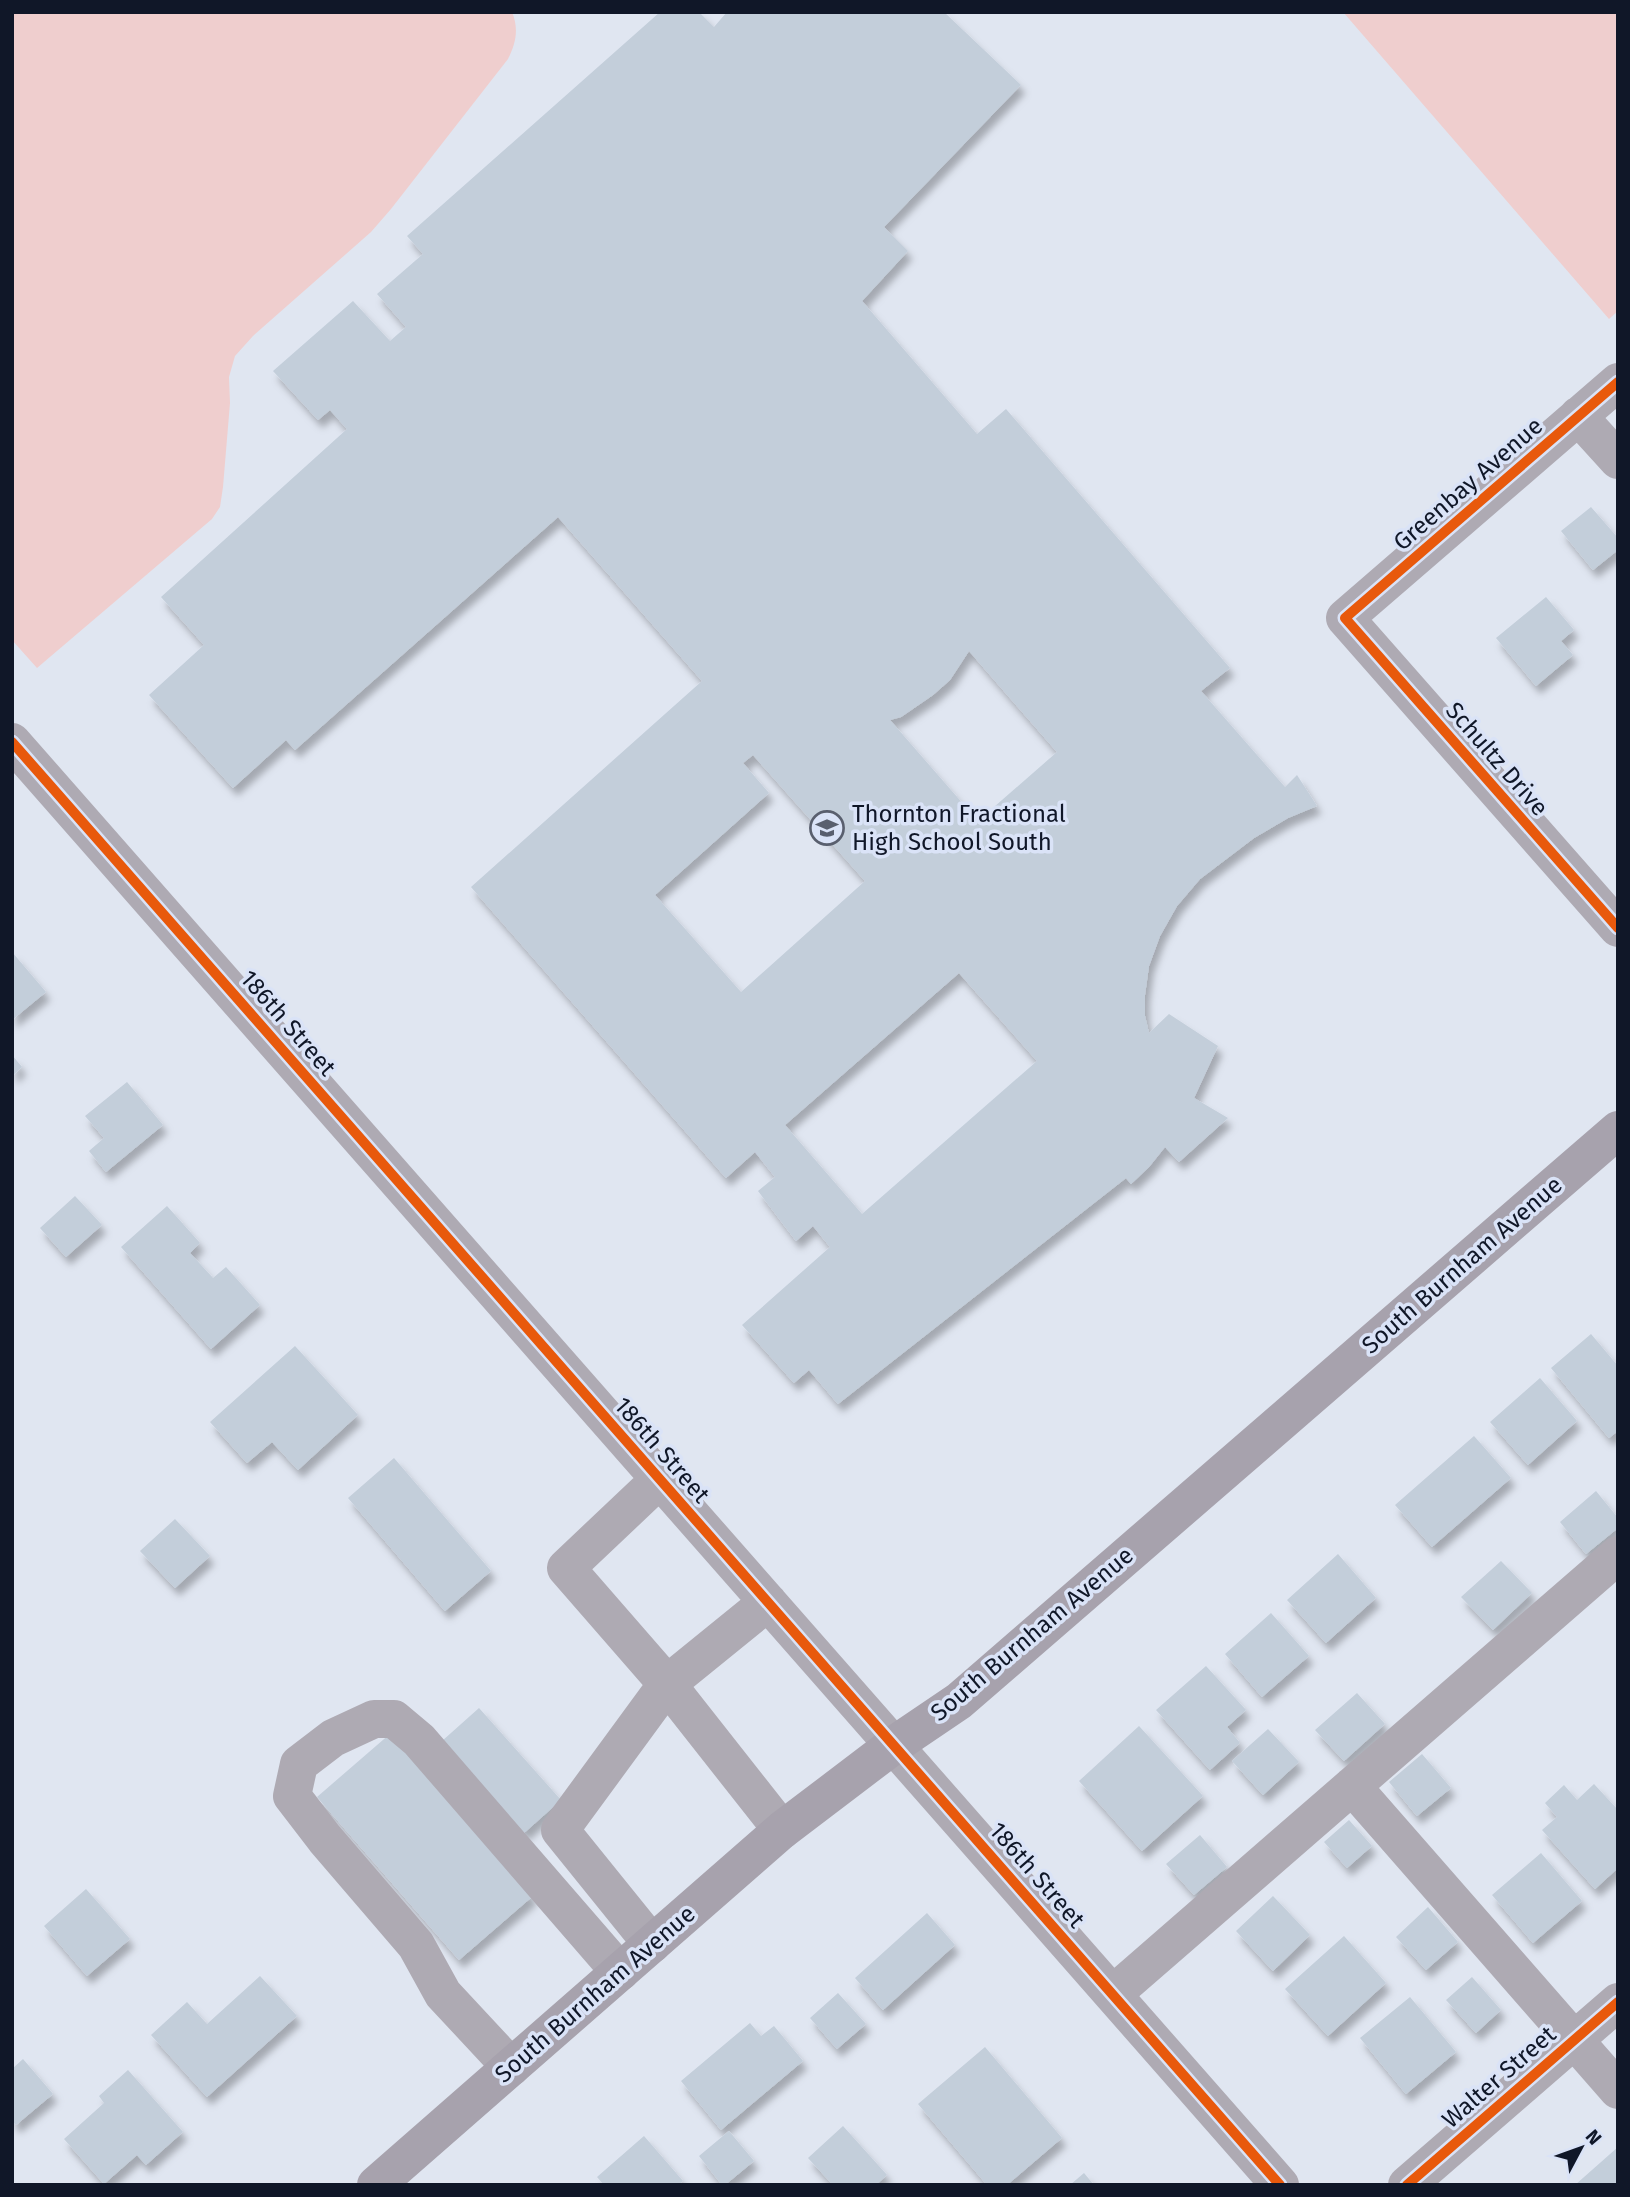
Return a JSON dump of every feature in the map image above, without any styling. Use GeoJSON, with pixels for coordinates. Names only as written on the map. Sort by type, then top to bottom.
{"type":"FeatureCollection","features":[{"type":"Feature","properties":{"kind":"main road","name":"South Burnham Avenue"},"geometry":{"type":"LineString","coordinates":[[376,2185],[782,1830],[894,1745],[959,1701],[1618,1130]]}},
{"type":"Feature","properties":{"kind":"street","name":"Greenbay Avenue"},"geometry":{"type":"LineString","coordinates":[[1345,618],[1618,382]]}},
{"type":"Feature","properties":{"kind":"street"},"geometry":{"type":"LineString","coordinates":[[1578,416],[1618,460]]}},
{"type":"Feature","properties":{"kind":"street","name":"Schultz Drive"},"geometry":{"type":"LineString","coordinates":[[1345,618],[1618,928]]}},
{"type":"Feature","properties":{"kind":"street","name":"186th Street"},"geometry":{"type":"LineString","coordinates":[[12,741],[1280,2185]]}},
{"type":"Feature","properties":{"kind":"street"},"geometry":{"type":"LineString","coordinates":[[660,1479],[566,1568],[667,1684],[782,1830]]}},
{"type":"Feature","properties":{"kind":"street"},"geometry":{"type":"LineString","coordinates":[[1113,1994],[1618,1555]]}},
{"type":"Feature","properties":{"kind":"street"},"geometry":{"type":"LineString","coordinates":[[652,1944],[560,1830],[667,1684],[768,1602]]}},
{"type":"Feature","properties":{"kind":"street"},"geometry":{"type":"LineString","coordinates":[[511,2067],[443,1994],[416,1945],[325,1839],[292,1796],[299,1764],[333,1738],[374,1719],[394,1719],[418,1740],[620,1972]]}},
{"type":"Feature","properties":{"kind":"street"},"geometry":{"type":"LineString","coordinates":[[1352,1786],[1618,2090]]}},
{"type":"Feature","properties":{"kind":"street","name":"Walter Street"},"geometry":{"type":"LineString","coordinates":[[1407,2185],[1618,2002]]}},
{"type":"Feature","properties":{"kind":"shaded area"},"geometry":{"type":"Polygon","coordinates":[[[12,12],[512,12],[516,30],[515,42],[508,59],[391,209],[371,232],[253,336],[235,356],[229,377],[230,403],[223,487],[220,507],[212,519],[37,668],[12,640],[12,12]]]}},
{"type":"Feature","properties":{"kind":"shaded area"},"geometry":{"type":"Polygon","coordinates":[[[1343,12],[1618,12],[1618,311],[1609,319],[1343,12]]]}},
{"type":"Feature","properties":{"kind":"building"},"geometry":{"type":"Polygon","coordinates":[[[660,12],[699,12],[714,27],[727,12],[944,12],[1021,85],[884,227],[908,251],[862,301],[977,434],[1006,409],[1230,668],[1201,691],[1285,787],[1297,775],[1317,806],[1288,818],[1254,838],[1200,879],[1177,906],[1160,936],[1149,966],[1145,1016],[1149,1033],[1169,1014],[1218,1046],[1194,1098],[1228,1118],[1179,1162],[1165,1147],[1131,1184],[1126,1178],[838,1404],[809,1370],[794,1383],[742,1325],[830,1247],[813,1226],[796,1241],[758,1191],[775,1177],[755,1152],[726,1178],[471,887],[702,681],[558,517],[295,750],[286,740],[233,788],[149,695],[204,645],[161,597],[347,429],[330,410],[318,420],[273,371],[353,301],[390,341],[406,327],[377,294],[423,254],[407,236],[660,12]],[[969,651],[950,680],[933,695],[901,717],[890,720],[978,821],[1057,752],[969,651]],[[753,755],[743,763],[769,793],[655,895],[741,992],[865,881],[753,755]],[[959,973],[785,1125],[862,1214],[1037,1061],[959,973]]]}},
{"type":"Feature","properties":{"kind":"building"},"geometry":{"type":"Polygon","coordinates":[[[1591,507],[1618,538],[1618,550],[1593,570],[1561,531],[1591,507]]]}},
{"type":"Feature","properties":{"kind":"building"},"geometry":{"type":"Polygon","coordinates":[[[1546,597],[1574,630],[1561,641],[1573,655],[1536,686],[1496,638],[1546,597]]]}},
{"type":"Feature","properties":{"kind":"building"},"geometry":{"type":"Polygon","coordinates":[[[12,952],[46,992],[12,1020],[12,952]]]}},
{"type":"Feature","properties":{"kind":"building"},"geometry":{"type":"Polygon","coordinates":[[[12,1055],[22,1067],[12,1076],[12,1055]]]}},
{"type":"Feature","properties":{"kind":"building"},"geometry":{"type":"Polygon","coordinates":[[[127,1082],[163,1125],[106,1172],[89,1151],[104,1138],[85,1116],[127,1082]]]}},
{"type":"Feature","properties":{"kind":"building"},"geometry":{"type":"Polygon","coordinates":[[[75,1196],[102,1225],[66,1257],[40,1228],[75,1196]]]}},
{"type":"Feature","properties":{"kind":"building"},"geometry":{"type":"Polygon","coordinates":[[[167,1206],[200,1243],[190,1253],[213,1278],[226,1267],[260,1305],[211,1349],[121,1247],[167,1206]]]}},
{"type":"Feature","properties":{"kind":"building"},"geometry":{"type":"Polygon","coordinates":[[[1591,1334],[1618,1366],[1618,1431],[1609,1438],[1551,1368],[1591,1334]]]}},
{"type":"Feature","properties":{"kind":"building"},"geometry":{"type":"Polygon","coordinates":[[[295,1346],[358,1415],[298,1470],[272,1442],[247,1463],[210,1422],[295,1346]]]}},
{"type":"Feature","properties":{"kind":"building"},"geometry":{"type":"Polygon","coordinates":[[[1540,1378],[1577,1421],[1528,1465],[1490,1422],[1540,1378]]]}},
{"type":"Feature","properties":{"kind":"building"},"geometry":{"type":"Polygon","coordinates":[[[1474,1436],[1511,1478],[1432,1547],[1395,1505],[1474,1436]]]}},
{"type":"Feature","properties":{"kind":"building"},"geometry":{"type":"Polygon","coordinates":[[[394,1458],[491,1571],[445,1611],[348,1498],[394,1458]]]}},
{"type":"Feature","properties":{"kind":"building"},"geometry":{"type":"Polygon","coordinates":[[[1596,1491],[1618,1518],[1618,1528],[1586,1554],[1560,1522],[1596,1491]]]}},
{"type":"Feature","properties":{"kind":"building"},"geometry":{"type":"Polygon","coordinates":[[[175,1519],[210,1556],[175,1588],[140,1551],[175,1519]]]}},
{"type":"Feature","properties":{"kind":"building"},"geometry":{"type":"Polygon","coordinates":[[[1338,1554],[1376,1598],[1326,1643],[1287,1600],[1338,1554]]]}},
{"type":"Feature","properties":{"kind":"building"},"geometry":{"type":"Polygon","coordinates":[[[1501,1561],[1532,1593],[1493,1630],[1461,1597],[1501,1561]]]}},
{"type":"Feature","properties":{"kind":"building"},"geometry":{"type":"Polygon","coordinates":[[[1271,1613],[1309,1656],[1262,1697],[1225,1654],[1271,1613]]]}},
{"type":"Feature","properties":{"kind":"building"},"geometry":{"type":"Polygon","coordinates":[[[1206,1666],[1246,1710],[1227,1727],[1240,1743],[1210,1770],[1156,1710],[1206,1666]]]}},
{"type":"Feature","properties":{"kind":"building"},"geometry":{"type":"Polygon","coordinates":[[[1357,1693],[1385,1724],[1344,1761],[1315,1730],[1357,1693]]]}},
{"type":"Feature","properties":{"kind":"building"},"geometry":{"type":"Polygon","coordinates":[[[479,1708],[561,1800],[524,1833],[442,1741],[479,1708]]]}},
{"type":"Feature","properties":{"kind":"building"},"geometry":{"type":"Polygon","coordinates":[[[1139,1726],[1203,1796],[1142,1851],[1079,1781],[1139,1726]]]}},
{"type":"Feature","properties":{"kind":"building"},"geometry":{"type":"Polygon","coordinates":[[[1268,1729],[1299,1762],[1263,1795],[1232,1761],[1268,1729]]]}},
{"type":"Feature","properties":{"kind":"building"},"geometry":{"type":"Polygon","coordinates":[[[391,1733],[533,1896],[459,1960],[317,1797],[391,1733]]]}},
{"type":"Feature","properties":{"kind":"building"},"geometry":{"type":"Polygon","coordinates":[[[1422,1754],[1451,1788],[1417,1816],[1389,1782],[1422,1754]]]}},
{"type":"Feature","properties":{"kind":"building"},"geometry":{"type":"Polygon","coordinates":[[[1594,1784],[1618,1810],[1618,1868],[1595,1889],[1542,1830],[1557,1817],[1545,1803],[1564,1785],[1577,1800],[1594,1784]]]}},
{"type":"Feature","properties":{"kind":"building"},"geometry":{"type":"Polygon","coordinates":[[[1349,1820],[1372,1846],[1347,1868],[1324,1842],[1349,1820]]]}},
{"type":"Feature","properties":{"kind":"building"},"geometry":{"type":"Polygon","coordinates":[[[1200,1835],[1227,1867],[1194,1895],[1166,1864],[1200,1835]]]}},
{"type":"Feature","properties":{"kind":"building"},"geometry":{"type":"Polygon","coordinates":[[[1541,1853],[1582,1901],[1533,1943],[1492,1895],[1541,1853]]]}},
{"type":"Feature","properties":{"kind":"building"},"geometry":{"type":"Polygon","coordinates":[[[86,1889],[130,1939],[87,1976],[44,1926],[86,1889]]]}},
{"type":"Feature","properties":{"kind":"building"},"geometry":{"type":"Polygon","coordinates":[[[1273,1896],[1310,1935],[1273,1971],[1236,1931],[1273,1896]]]}},
{"type":"Feature","properties":{"kind":"building"},"geometry":{"type":"Polygon","coordinates":[[[1428,1907],[1458,1942],[1426,1970],[1396,1937],[1428,1907]]]}},
{"type":"Feature","properties":{"kind":"building"},"geometry":{"type":"Polygon","coordinates":[[[927,1913],[955,1945],[883,2010],[855,1978],[927,1913]]]}},
{"type":"Feature","properties":{"kind":"building"},"geometry":{"type":"Polygon","coordinates":[[[1344,1936],[1386,1983],[1328,2036],[1285,1989],[1344,1936]]]}},
{"type":"Feature","properties":{"kind":"building"},"geometry":{"type":"Polygon","coordinates":[[[260,1976],[297,2016],[207,2097],[151,2035],[187,2002],[207,2024],[260,1976]]]}},
{"type":"Feature","properties":{"kind":"building"},"geometry":{"type":"Polygon","coordinates":[[[1472,1977],[1501,2010],[1476,2033],[1446,2000],[1472,1977]]]}},
{"type":"Feature","properties":{"kind":"building"},"geometry":{"type":"Polygon","coordinates":[[[838,1993],[866,2024],[837,2049],[810,2018],[838,1993]]]}},
{"type":"Feature","properties":{"kind":"building"},"geometry":{"type":"Polygon","coordinates":[[[1410,1997],[1456,2052],[1406,2094],[1360,2038],[1410,1997]]]}},
{"type":"Feature","properties":{"kind":"building"},"geometry":{"type":"Polygon","coordinates":[[[750,2023],[761,2036],[774,2026],[803,2061],[721,2130],[681,2081],[750,2023]]]}},
{"type":"Feature","properties":{"kind":"building"},"geometry":{"type":"Polygon","coordinates":[[[985,2047],[1062,2138],[1007,2185],[987,2185],[918,2104],[985,2047]]]}},
{"type":"Feature","properties":{"kind":"building"},"geometry":{"type":"Polygon","coordinates":[[[23,2059],[53,2094],[16,2125],[12,2121],[12,2069],[23,2059]]]}},
{"type":"Feature","properties":{"kind":"building"},"geometry":{"type":"Polygon","coordinates":[[[128,2070],[183,2132],[146,2165],[137,2155],[104,2184],[64,2139],[104,2103],[99,2096],[128,2070]]]}},
{"type":"Feature","properties":{"kind":"building"},"geometry":{"type":"Polygon","coordinates":[[[843,2126],[887,2175],[876,2185],[833,2185],[808,2158],[843,2126]]]}},
{"type":"Feature","properties":{"kind":"building"},"geometry":{"type":"Polygon","coordinates":[[[729,2131],[754,2161],[722,2185],[699,2156],[729,2131]]]}},
{"type":"Feature","properties":{"kind":"building"},"geometry":{"type":"Polygon","coordinates":[[[644,2136],[683,2181],[678,2185],[604,2185],[597,2177],[644,2136]]]}},
{"type":"Feature","properties":{"kind":"building"},"geometry":{"type":"Polygon","coordinates":[[[1618,2147],[1618,2185],[1575,2185],[1618,2147]]]}},
{"type":"Feature","properties":{"kind":"building"},"geometry":{"type":"Polygon","coordinates":[[[1084,2173],[1094,2185],[1070,2185],[1084,2173]]]}},
{"type":"Feature","properties":{"kind":"cycle path"},"geometry":{"type":"LineString","coordinates":[[1618,382],[1345,618],[1618,928]]}},
{"type":"Feature","properties":{"kind":"cycle path"},"geometry":{"type":"LineString","coordinates":[[12,742],[1280,2185]]}},
{"type":"Feature","properties":{"kind":"cycle path"},"geometry":{"type":"LineString","coordinates":[[1407,2185],[1618,2002]]}},
{"type":"Feature","properties":{"kind":"place","name":"Thornton Fractional High School South"},"geometry":{"type":"Point","coordinates":[827,828]}}]}
